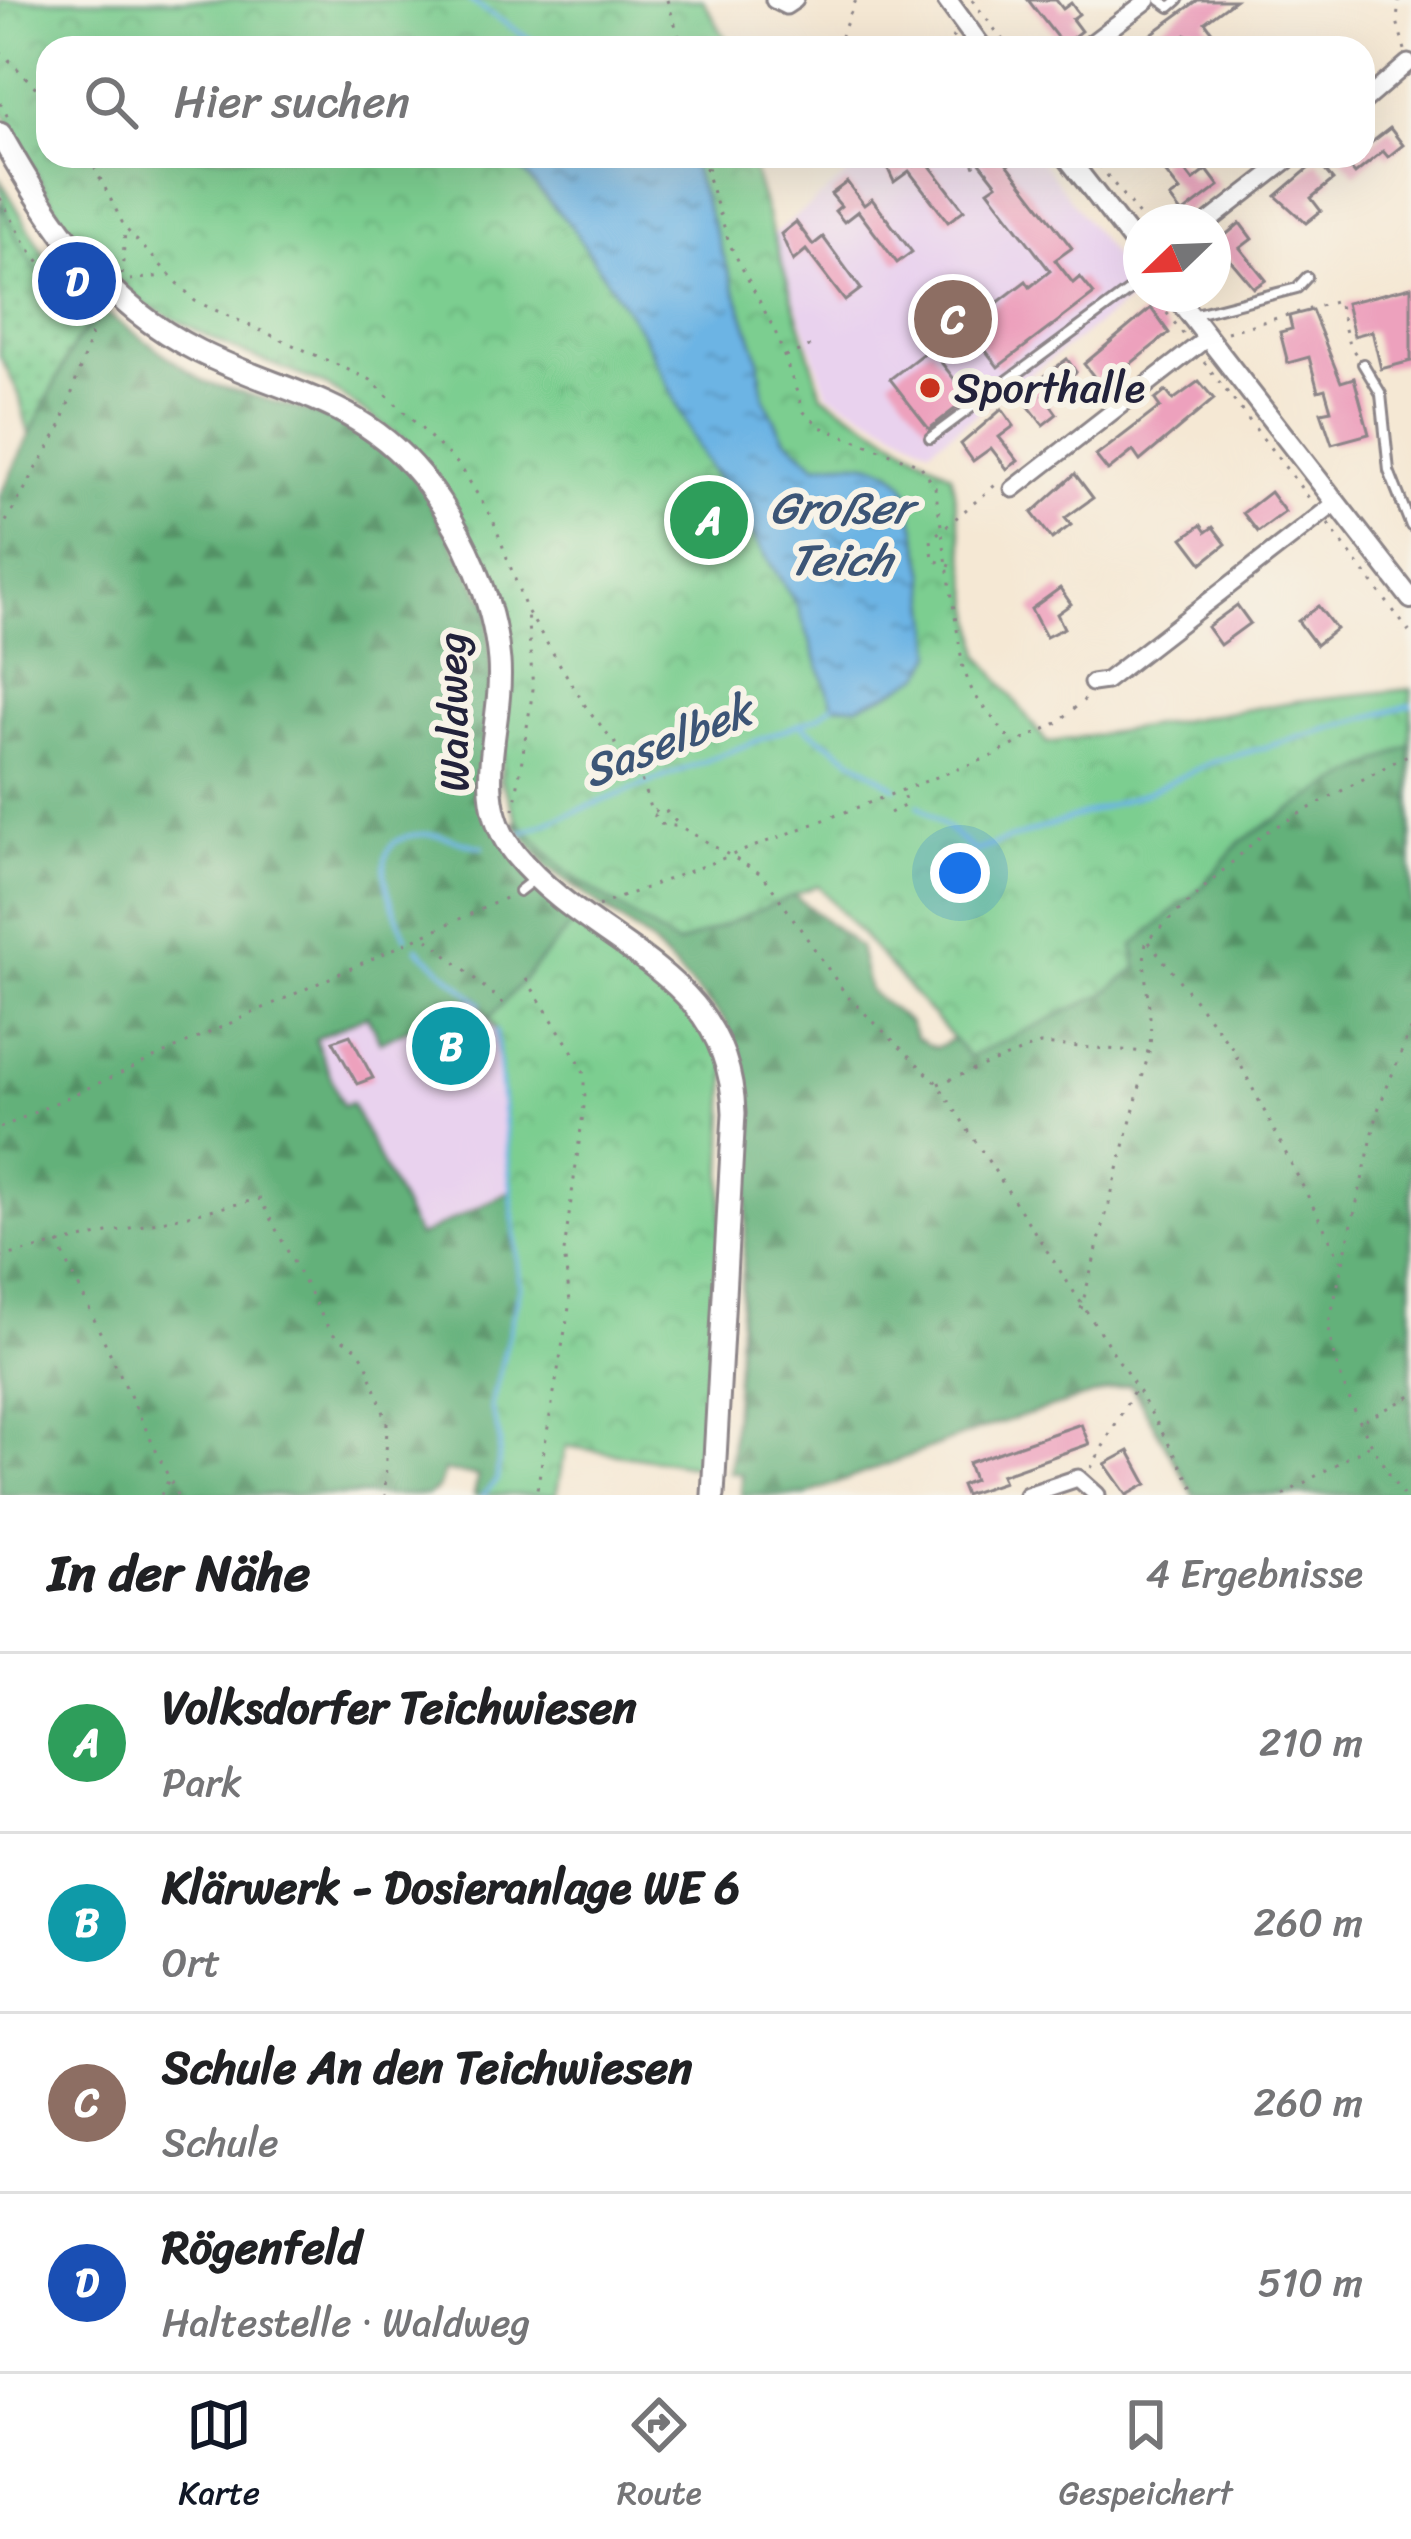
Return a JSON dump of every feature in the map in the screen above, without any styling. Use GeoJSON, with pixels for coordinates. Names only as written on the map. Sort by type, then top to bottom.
{"type":"FeatureCollection","features":[{"type":"Feature","properties":{"kind":"main road","name":"Waldweg"},"geometry":{"type":"LineString","coordinates":[[8,132],[58,233],[112,292],[197,351],[320,397],[358,417],[401,453],[431,490],[467,553],[494,624],[500,680],[488,776],[493,810],[505,840],[538,876],[681,989],[719,1035],[732,1073],[713,1495]]}},
{"type":"Feature","properties":{"kind":"street"},"geometry":{"type":"LineString","coordinates":[[774,0],[786,6],[795,0]]}},
{"type":"Feature","properties":{"kind":"street"},"geometry":{"type":"LineString","coordinates":[[947,0],[973,36]]}},
{"type":"Feature","properties":{"kind":"street"},"geometry":{"type":"LineString","coordinates":[[1101,36],[1148,0]]}},
{"type":"Feature","properties":{"kind":"street"},"geometry":{"type":"LineString","coordinates":[[1375,92],[1408,63]]}},
{"type":"Feature","properties":{"kind":"street"},"geometry":{"type":"LineString","coordinates":[[1075,168],[1123,229]]}},
{"type":"Feature","properties":{"kind":"street"},"geometry":{"type":"LineString","coordinates":[[1231,204],[1278,168]]}},
{"type":"Feature","properties":{"kind":"street"},"geometry":{"type":"LineString","coordinates":[[1187,312],[1201,343],[1329,508],[1408,598]]}},
{"type":"Feature","properties":{"kind":"street"},"geometry":{"type":"LineString","coordinates":[[1013,489],[1201,343]]}},
{"type":"Feature","properties":{"kind":"street"},"geometry":{"type":"LineString","coordinates":[[1091,683],[1106,681],[1329,508]]}},
{"type":"Feature","properties":{"kind":"street"},"geometry":{"type":"LineString","coordinates":[[1027,1495],[1085,1480],[1097,1495]]}},
{"type":"Feature","properties":{"kind":"lane"},"geometry":{"type":"LineString","coordinates":[[1160,0],[1170,7],[1178,0]]}},
{"type":"Feature","properties":{"kind":"lane"},"geometry":{"type":"LineString","coordinates":[[1190,316],[1298,288],[1306,278]]}},
{"type":"Feature","properties":{"kind":"lane"},"geometry":{"type":"LineString","coordinates":[[930,438],[1123,295]]}},
{"type":"Feature","properties":{"kind":"lane"},"geometry":{"type":"LineString","coordinates":[[1363,364],[1381,394],[1389,471],[1411,526]]}},
{"type":"Feature","properties":{"kind":"lane"},"geometry":{"type":"LineString","coordinates":[[519,891],[538,876]]}},
{"type":"Feature","properties":{"kind":"path"},"geometry":{"type":"LineString","coordinates":[[667,0],[679,36]]}},
{"type":"Feature","properties":{"kind":"path"},"geometry":{"type":"LineString","coordinates":[[841,36],[856,0]]}},
{"type":"Feature","properties":{"kind":"path"},"geometry":{"type":"LineString","coordinates":[[971,0],[1000,36]]}},
{"type":"Feature","properties":{"kind":"path"},"geometry":{"type":"LineString","coordinates":[[1399,0],[1397,21],[1408,63]]}},
{"type":"Feature","properties":{"kind":"path"},"geometry":{"type":"LineString","coordinates":[[0,51],[36,88]]}},
{"type":"Feature","properties":{"kind":"path"},"geometry":{"type":"LineString","coordinates":[[0,103],[8,132]]}},
{"type":"Feature","properties":{"kind":"path"},"geometry":{"type":"LineString","coordinates":[[1101,168],[1130,204]]}},
{"type":"Feature","properties":{"kind":"path"},"geometry":{"type":"LineString","coordinates":[[704,169],[730,245],[763,304],[805,412],[820,427],[920,465],[935,487],[963,668],[973,693],[1014,745]]}},
{"type":"Feature","properties":{"kind":"path"},"geometry":{"type":"LineString","coordinates":[[0,198],[27,246],[83,316],[101,305]]}},
{"type":"Feature","properties":{"kind":"path"},"geometry":{"type":"LineString","coordinates":[[121,283],[125,229]]}},
{"type":"Feature","properties":{"kind":"path"},"geometry":{"type":"LineString","coordinates":[[111,274],[132,292]]}},
{"type":"Feature","properties":{"kind":"path"},"geometry":{"type":"LineString","coordinates":[[1201,343],[1338,301],[1349,345],[1363,364]]}},
{"type":"Feature","properties":{"kind":"path"},"geometry":{"type":"LineString","coordinates":[[101,305],[113,313]]}},
{"type":"Feature","properties":{"kind":"path"},"geometry":{"type":"LineString","coordinates":[[0,532],[61,426],[101,305]]}},
{"type":"Feature","properties":{"kind":"path"},"geometry":{"type":"LineString","coordinates":[[1170,312],[1201,343],[1329,508],[1411,634]]}},
{"type":"Feature","properties":{"kind":"path"},"geometry":{"type":"LineString","coordinates":[[784,356],[812,346]]}},
{"type":"Feature","properties":{"kind":"path"},"geometry":{"type":"LineString","coordinates":[[950,566],[941,566],[928,549],[944,525],[1004,478],[1013,489]]}},
{"type":"Feature","properties":{"kind":"path"},"geometry":{"type":"LineString","coordinates":[[0,509],[8,513]]}},
{"type":"Feature","properties":{"kind":"path"},"geometry":{"type":"LineString","coordinates":[[512,824],[533,689],[526,610]]}},
{"type":"Feature","properties":{"kind":"path"},"geometry":{"type":"LineString","coordinates":[[583,912],[730,853],[903,792],[1014,745],[1088,699],[1091,683]]}},
{"type":"Feature","properties":{"kind":"path"},"geometry":{"type":"LineString","coordinates":[[1081,1310],[1149,1052],[1154,1022],[1144,960],[1148,940],[1264,833],[1411,753]]}},
{"type":"Feature","properties":{"kind":"path"},"geometry":{"type":"LineString","coordinates":[[639,773],[651,811],[661,824],[680,827],[764,875],[847,996],[938,1084],[1081,1310],[1136,1387],[1198,1495]]}},
{"type":"Feature","properties":{"kind":"path"},"geometry":{"type":"LineString","coordinates":[[890,813],[906,805],[903,792]]}},
{"type":"Feature","properties":{"kind":"path"},"geometry":{"type":"LineString","coordinates":[[505,800],[509,814]]}},
{"type":"Feature","properties":{"kind":"path"},"geometry":{"type":"LineString","coordinates":[[651,811],[664,810],[680,827]]}},
{"type":"Feature","properties":{"kind":"path"},"geometry":{"type":"LineString","coordinates":[[0,1128],[519,891]]}},
{"type":"Feature","properties":{"kind":"path"},"geometry":{"type":"LineString","coordinates":[[426,937],[504,1004]]}},
{"type":"Feature","properties":{"kind":"path"},"geometry":{"type":"LineString","coordinates":[[1148,940],[1231,1046],[1342,1262]]}},
{"type":"Feature","properties":{"kind":"path"},"geometry":{"type":"LineString","coordinates":[[526,979],[583,1068],[584,1099],[567,1207],[564,1252],[570,1302],[536,1495]]}},
{"type":"Feature","properties":{"kind":"path"},"geometry":{"type":"LineString","coordinates":[[1403,1495],[1372,1443],[1330,1343],[1342,1262],[1379,1107],[1411,1028]]}},
{"type":"Feature","properties":{"kind":"path"},"geometry":{"type":"LineString","coordinates":[[938,1084],[1040,1044],[1149,1052]]}},
{"type":"Feature","properties":{"kind":"path"},"geometry":{"type":"LineString","coordinates":[[0,1257],[260,1198],[331,1333],[356,1348],[366,1362],[387,1422],[385,1495]]}},
{"type":"Feature","properties":{"kind":"path"},"geometry":{"type":"LineString","coordinates":[[58,1243],[177,1495]]}},
{"type":"Feature","properties":{"kind":"path"},"geometry":{"type":"LineString","coordinates":[[1085,1480],[1136,1387]]}},
{"type":"Feature","properties":{"kind":"path"},"geometry":{"type":"LineString","coordinates":[[1362,1421],[1411,1396]]}},
{"type":"Feature","properties":{"kind":"path"},"geometry":{"type":"LineString","coordinates":[[1283,1495],[1372,1443]]}},
{"type":"Feature","properties":{"kind":"path"},"geometry":{"type":"LineString","coordinates":[[161,1495],[169,1479]]}},
{"type":"Feature","properties":{"kind":"shaded area"},"geometry":{"type":"Polygon","coordinates":[[[856,168],[1046,168],[1123,268],[1123,305],[930,448],[827,393],[773,235],[856,168]]]}},
{"type":"Feature","properties":{"kind":"shaded area"},"geometry":{"type":"Polygon","coordinates":[[[477,997],[496,1031],[511,1191],[418,1238],[352,1104],[343,1106],[315,1038],[368,1015],[381,1042],[477,997]]]}},
{"type":"Feature","properties":{"kind":"green space"},"geometry":{"type":"Polygon","coordinates":[[[0,0],[703,0],[724,36],[36,36],[36,168],[753,168],[822,395],[951,474],[981,656],[1047,743],[1298,701],[1411,689],[1411,745],[1323,790],[1240,842],[1203,886],[1133,946],[1137,968],[1104,994],[969,1057],[818,885],[677,945],[565,871],[518,821],[501,781],[506,679],[479,554],[442,486],[402,438],[326,385],[238,351],[142,303],[66,228],[0,108],[0,0]]]}},
{"type":"Feature","properties":{"kind":"green space"},"geometry":{"type":"Polygon","coordinates":[[[0,179],[56,275],[103,311],[88,323],[57,295],[17,239],[0,179]]]}},
{"type":"Feature","properties":{"kind":"green space"},"geometry":{"type":"Polygon","coordinates":[[[0,204],[47,282],[88,323],[30,438],[19,394],[0,356],[0,204]]]}},
{"type":"Feature","properties":{"kind":"green space"},"geometry":{"type":"Polygon","coordinates":[[[103,311],[204,382],[317,414],[389,442],[401,453],[488,605],[498,826],[583,912],[489,1019],[476,997],[380,1042],[367,1015],[315,1039],[343,1106],[351,1103],[418,1237],[511,1191],[520,1287],[491,1407],[500,1440],[497,1480],[483,1495],[474,1495],[478,1476],[444,1471],[438,1489],[428,1495],[0,1495],[0,496],[75,342],[103,311]]]}},
{"type":"Feature","properties":{"kind":"green space"},"geometry":{"type":"Polygon","coordinates":[[[1411,745],[1411,1495],[1194,1495],[1130,1384],[987,1427],[805,1495],[741,1495],[742,1474],[730,1472],[753,1112],[726,1022],[649,941],[547,867],[514,823],[765,872],[859,947],[869,991],[910,1023],[916,1038],[935,1048],[1013,1008],[1136,956],[1132,946],[1203,886],[1240,842],[1323,790],[1411,745]]]}},
{"type":"Feature","properties":{"kind":"green space"},"geometry":{"type":"Polygon","coordinates":[[[583,912],[669,978],[727,1053],[713,1469],[566,1446],[556,1495],[483,1495],[497,1480],[500,1440],[491,1407],[520,1287],[496,1031],[489,1019],[583,912]]]}},
{"type":"Feature","properties":{"kind":"water","name":"Großer Teich"},"geometry":{"type":"Polygon","coordinates":[[[520,168],[693,168],[758,356],[764,398],[783,436],[816,465],[854,462],[879,466],[900,479],[907,490],[925,571],[934,654],[922,675],[857,706],[833,705],[798,607],[699,450],[644,336],[571,226],[520,168]]]}},
{"type":"Feature","properties":{"kind":"building"},"geometry":{"type":"Polygon","coordinates":[[[1028,0],[1056,0],[1063,9],[1071,3],[1079,14],[1072,19],[1081,31],[1075,36],[1056,36],[1028,0]]]}},
{"type":"Feature","properties":{"kind":"building"},"geometry":{"type":"Polygon","coordinates":[[[1198,0],[1235,0],[1205,22],[1215,36],[1148,36],[1198,0]]]}},
{"type":"Feature","properties":{"kind":"building"},"geometry":{"type":"Polygon","coordinates":[[[1390,128],[1403,145],[1388,157],[1383,151],[1375,158],[1375,140],[1390,128]]]}},
{"type":"Feature","properties":{"kind":"building"},"geometry":{"type":"Polygon","coordinates":[[[888,168],[932,168],[964,210],[948,222],[909,171],[894,182],[888,168]]]}},
{"type":"Feature","properties":{"kind":"building"},"geometry":{"type":"Polygon","coordinates":[[[984,168],[1010,168],[1072,248],[1055,260],[1073,283],[1080,277],[1094,294],[998,367],[967,326],[1026,281],[1030,287],[1050,271],[988,190],[997,184],[984,168]]]}},
{"type":"Feature","properties":{"kind":"building"},"geometry":{"type":"Polygon","coordinates":[[[1162,168],[1183,168],[1193,181],[1207,170],[1219,186],[1195,204],[1174,204],[1170,198],[1180,191],[1162,168]]]}},
{"type":"Feature","properties":{"kind":"building"},"geometry":{"type":"Polygon","coordinates":[[[1309,168],[1323,168],[1333,180],[1311,198],[1321,211],[1306,223],[1276,196],[1309,168]]]}},
{"type":"Feature","properties":{"kind":"building"},"geometry":{"type":"Polygon","coordinates":[[[847,182],[864,205],[872,199],[912,252],[897,263],[858,211],[844,222],[835,211],[841,206],[831,194],[847,182]]]}},
{"type":"Feature","properties":{"kind":"building"},"geometry":{"type":"Polygon","coordinates":[[[796,222],[813,245],[823,237],[861,289],[845,301],[806,250],[793,261],[781,234],[796,222]]]}},
{"type":"Feature","properties":{"kind":"building"},"geometry":{"type":"Polygon","coordinates":[[[1240,223],[1252,239],[1240,248],[1266,280],[1254,288],[1231,261],[1231,230],[1240,223]]]}},
{"type":"Feature","properties":{"kind":"building"},"geometry":{"type":"Polygon","coordinates":[[[1411,287],[1411,361],[1381,369],[1372,331],[1354,336],[1346,303],[1411,287]]]}},
{"type":"Feature","properties":{"kind":"building"},"geometry":{"type":"Polygon","coordinates":[[[1312,310],[1341,382],[1354,378],[1369,434],[1332,444],[1321,412],[1331,410],[1325,389],[1318,391],[1309,357],[1288,363],[1280,332],[1292,329],[1289,316],[1312,310]]]}},
{"type":"Feature","properties":{"kind":"building"},"geometry":{"type":"Polygon","coordinates":[[[1146,312],[1154,312],[1169,333],[1102,387],[1084,364],[1146,312]]]}},
{"type":"Feature","properties":{"kind":"building","name":"Sporthalle"},"geometry":{"type":"Polygon","coordinates":[[[930,348],[969,398],[929,429],[890,379],[930,348]]]}},
{"type":"Feature","properties":{"kind":"building"},"geometry":{"type":"Polygon","coordinates":[[[1067,359],[1076,372],[1044,396],[1057,414],[1043,425],[1020,395],[1067,359]]]}},
{"type":"Feature","properties":{"kind":"building"},"geometry":{"type":"Polygon","coordinates":[[[1199,381],[1214,399],[1140,461],[1133,451],[1108,471],[1096,456],[1160,407],[1155,400],[1166,391],[1173,400],[1199,381]]]}},
{"type":"Feature","properties":{"kind":"building"},"geometry":{"type":"Polygon","coordinates":[[[1002,409],[1014,426],[999,437],[1018,461],[1007,469],[991,448],[973,461],[961,444],[1002,409]]]}},
{"type":"Feature","properties":{"kind":"building"},"geometry":{"type":"Polygon","coordinates":[[[1075,474],[1093,498],[1065,518],[1071,525],[1052,539],[1032,513],[1075,474]]]}},
{"type":"Feature","properties":{"kind":"building"},"geometry":{"type":"Polygon","coordinates":[[[1270,492],[1285,512],[1258,532],[1243,513],[1270,492]]]}},
{"type":"Feature","properties":{"kind":"building"},"geometry":{"type":"Polygon","coordinates":[[[1201,525],[1206,532],[1213,527],[1226,544],[1202,563],[1183,538],[1201,525]]]}},
{"type":"Feature","properties":{"kind":"building"},"geometry":{"type":"Polygon","coordinates":[[[1060,588],[1071,604],[1057,614],[1064,628],[1046,637],[1031,609],[1060,588]]]}},
{"type":"Feature","properties":{"kind":"building"},"geometry":{"type":"Polygon","coordinates":[[[1237,605],[1250,623],[1220,645],[1207,627],[1237,605]]]}},
{"type":"Feature","properties":{"kind":"building"},"geometry":{"type":"Polygon","coordinates":[[[1318,606],[1336,629],[1316,645],[1298,621],[1318,606]]]}},
{"type":"Feature","properties":{"kind":"building"},"geometry":{"type":"Polygon","coordinates":[[[350,1035],[373,1078],[357,1084],[333,1041],[350,1035]]]}},
{"type":"Feature","properties":{"kind":"building"},"geometry":{"type":"Polygon","coordinates":[[[1081,1424],[1089,1444],[1001,1475],[1004,1482],[965,1495],[961,1485],[974,1480],[968,1463],[1081,1424]]]}},
{"type":"Feature","properties":{"kind":"building"},"geometry":{"type":"Polygon","coordinates":[[[1129,1451],[1147,1484],[1127,1495],[1105,1464],[1129,1451]]]}},
{"type":"Feature","properties":{"kind":"waterway","name":"Saselbek"},"geometry":{"type":"LineString","coordinates":[[469,0],[525,36]]}},
{"type":"Feature","properties":{"kind":"waterway","name":"Saselbek"},"geometry":{"type":"LineString","coordinates":[[523,832],[818,717],[833,705]]}},
{"type":"Feature","properties":{"kind":"waterway"},"geometry":{"type":"LineString","coordinates":[[918,805],[975,851],[1148,792],[1210,763],[1411,705]]}},
{"type":"Feature","properties":{"kind":"waterway"},"geometry":{"type":"LineString","coordinates":[[801,725],[896,788]]}},
{"type":"Feature","properties":{"kind":"waterway","name":"Saselbek"},"geometry":{"type":"LineString","coordinates":[[406,937],[385,868],[395,842],[411,835],[436,835],[483,847]]}},
{"type":"Feature","properties":{"kind":"waterway","name":"Saselbek"},"geometry":{"type":"LineString","coordinates":[[417,948],[481,1004]]}},
{"type":"Feature","properties":{"kind":"waterway","name":"Saselbek"},"geometry":{"type":"LineString","coordinates":[[483,1495],[497,1480],[500,1440],[491,1407],[520,1287],[496,1031]]}},
{"type":"Feature","properties":{"kind":"place","name":"Rögenfeld"},"geometry":{"type":"Point","coordinates":[77,281]}},
{"type":"Feature","properties":{"kind":"place","name":"Schule An den Teichwiesen"},"geometry":{"type":"Point","coordinates":[953,319]}},
{"type":"Feature","properties":{"kind":"place","name":"Sporthalle"},"geometry":{"type":"Point","coordinates":[930,388]}},
{"type":"Feature","properties":{"kind":"place","name":"Volksdorfer Teichwiesen"},"geometry":{"type":"Point","coordinates":[709,520]}},
{"type":"Feature","properties":{"kind":"place","name":"Klärwerk - Dosieranlage WE 6"},"geometry":{"type":"Point","coordinates":[451,1046]}}]}
